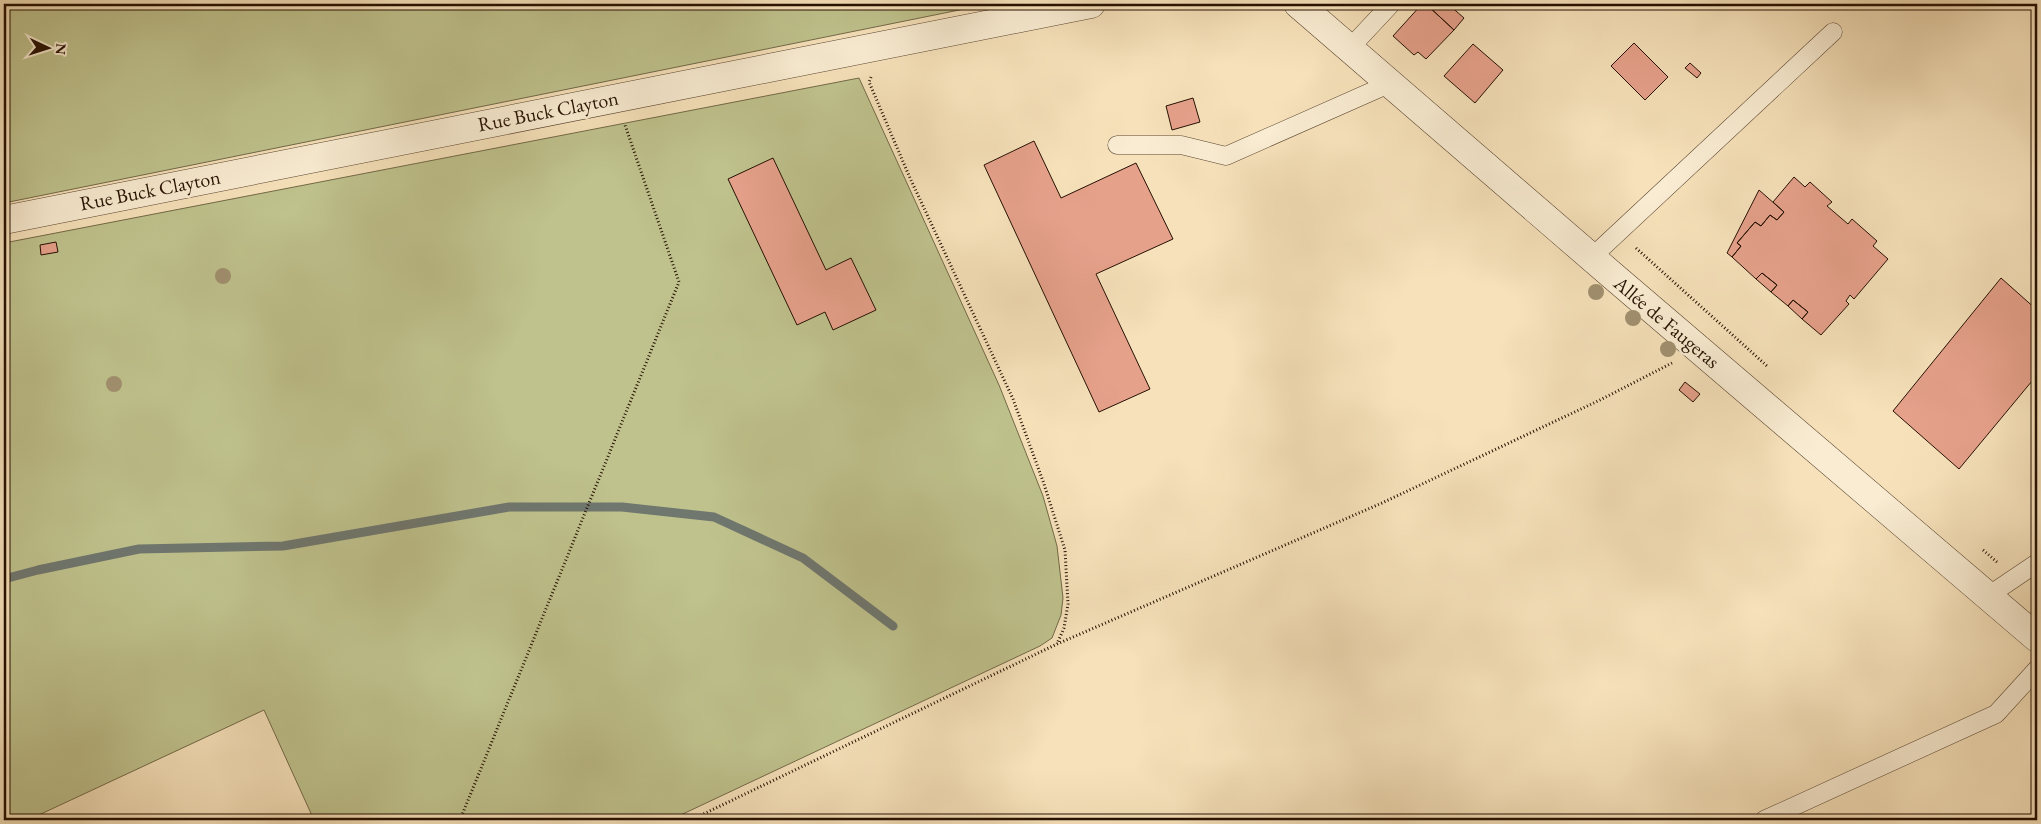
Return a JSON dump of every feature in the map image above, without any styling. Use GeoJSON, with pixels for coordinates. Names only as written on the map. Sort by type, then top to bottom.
{"type":"FeatureCollection","features":[{"type":"Feature","properties":{"kind":"street","name":"Rue Buck Clayton"},"geometry":{"type":"LineString","coordinates":[[4,220],[1092,4]]}},
{"type":"Feature","properties":{"kind":"street","name":"Allée de Faugeras"},"geometry":{"type":"LineString","coordinates":[[1298,4],[2037,638]]}},
{"type":"Feature","properties":{"kind":"lane"},"geometry":{"type":"LineString","coordinates":[[1350,48],[1391,4]]}},
{"type":"Feature","properties":{"kind":"lane"},"geometry":{"type":"LineString","coordinates":[[1592,257],[1833,32]]}},
{"type":"Feature","properties":{"kind":"lane"},"geometry":{"type":"LineString","coordinates":[[1116,145],[1181,145],[1226,156],[1390,83]]}},
{"type":"Feature","properties":{"kind":"lane"},"geometry":{"type":"LineString","coordinates":[[1988,596],[2037,563]]}},
{"type":"Feature","properties":{"kind":"lane"},"geometry":{"type":"LineString","coordinates":[[1764,820],[1996,714],[2037,669]]}},
{"type":"Feature","properties":{"kind":"path"},"geometry":{"type":"LineString","coordinates":[[882,46],[869,82],[910,178],[1013,399],[1044,484],[1064,550],[1068,604],[1064,628],[1057,644]]}},
{"type":"Feature","properties":{"kind":"path"},"geometry":{"type":"LineString","coordinates":[[460,820],[679,282],[616,98]]}},
{"type":"Feature","properties":{"kind":"path"},"geometry":{"type":"LineString","coordinates":[[1619,232],[1769,368]]}},
{"type":"Feature","properties":{"kind":"path"},"geometry":{"type":"LineString","coordinates":[[691,820],[1057,644],[1382,503],[1600,400],[1699,350]]}},
{"type":"Feature","properties":{"kind":"path"},"geometry":{"type":"LineString","coordinates":[[1978,546],[2016,578]]}},
{"type":"Feature","properties":{"kind":"green space"},"geometry":{"type":"Polygon","coordinates":[[[4,4],[989,4],[4,203],[4,4]]]}},
{"type":"Feature","properties":{"kind":"green space"},"geometry":{"type":"Polygon","coordinates":[[[859,78],[999,385],[1043,496],[1057,546],[1063,598],[1061,615],[1052,638],[1040,646],[670,820],[314,820],[264,710],[28,820],[4,820],[4,243],[859,78]]]}},
{"type":"Feature","properties":{"kind":"building"},"geometry":{"type":"Polygon","coordinates":[[[1422,4],[1426,4],[1454,30],[1426,59],[1418,52],[1414,55],[1393,36],[1422,4]]]}},
{"type":"Feature","properties":{"kind":"building"},"geometry":{"type":"Polygon","coordinates":[[[1426,4],[1448,4],[1464,18],[1454,30],[1426,4]]]}},
{"type":"Feature","properties":{"kind":"building"},"geometry":{"type":"Polygon","coordinates":[[[1634,43],[1668,77],[1645,100],[1611,66],[1634,43]]]}},
{"type":"Feature","properties":{"kind":"building"},"geometry":{"type":"Polygon","coordinates":[[[1473,44],[1503,70],[1475,103],[1444,76],[1473,44]]]}},
{"type":"Feature","properties":{"kind":"building"},"geometry":{"type":"Polygon","coordinates":[[[1690,63],[1701,73],[1697,78],[1685,68],[1690,63]]]}},
{"type":"Feature","properties":{"kind":"building"},"geometry":{"type":"Polygon","coordinates":[[[1193,98],[1200,122],[1172,130],[1166,106],[1193,98]]]}},
{"type":"Feature","properties":{"kind":"building"},"geometry":{"type":"Polygon","coordinates":[[[1034,141],[1061,198],[1136,163],[1173,239],[1096,274],[1150,389],[1099,412],[984,165],[1034,141]]]}},
{"type":"Feature","properties":{"kind":"building"},"geometry":{"type":"Polygon","coordinates":[[[773,158],[826,270],[851,258],[876,310],[833,330],[825,312],[797,325],[728,179],[773,158]]]}},
{"type":"Feature","properties":{"kind":"building"},"geometry":{"type":"Polygon","coordinates":[[[1794,177],[1805,187],[1810,182],[1832,202],[1827,206],[1848,224],[1852,219],[1877,241],[1873,246],[1888,259],[1854,299],[1850,295],[1846,301],[1849,304],[1821,335],[1802,319],[1808,312],[1793,300],[1788,306],[1771,292],[1777,285],[1762,273],[1756,279],[1732,257],[1741,246],[1737,243],[1755,222],[1761,226],[1770,215],[1777,220],[1784,212],[1773,202],[1794,177]]]}},
{"type":"Feature","properties":{"kind":"building"},"geometry":{"type":"Polygon","coordinates":[[[1759,190],[1784,212],[1777,220],[1770,215],[1761,226],[1755,222],[1737,243],[1741,246],[1732,257],[1727,253],[1759,190]]]}},
{"type":"Feature","properties":{"kind":"building"},"geometry":{"type":"Polygon","coordinates":[[[56,242],[58,252],[41,255],[40,245],[56,242]]]}},
{"type":"Feature","properties":{"kind":"building"},"geometry":{"type":"Polygon","coordinates":[[[1762,273],[1777,285],[1771,292],[1756,279],[1762,273]]]}},
{"type":"Feature","properties":{"kind":"building"},"geometry":{"type":"Polygon","coordinates":[[[2001,278],[2037,310],[2037,375],[1959,469],[1893,411],[2001,278]]]}},
{"type":"Feature","properties":{"kind":"building"},"geometry":{"type":"Polygon","coordinates":[[[1793,300],[1808,312],[1802,319],[1788,306],[1793,300]]]}},
{"type":"Feature","properties":{"kind":"building"},"geometry":{"type":"Polygon","coordinates":[[[1685,382],[1700,394],[1693,402],[1679,390],[1685,382]]]}},
{"type":"Feature","properties":{"kind":"waterway"},"geometry":{"type":"LineString","coordinates":[[4,579],[139,549],[283,546],[509,507],[622,507],[714,517],[803,558],[893,626]]}}]}
